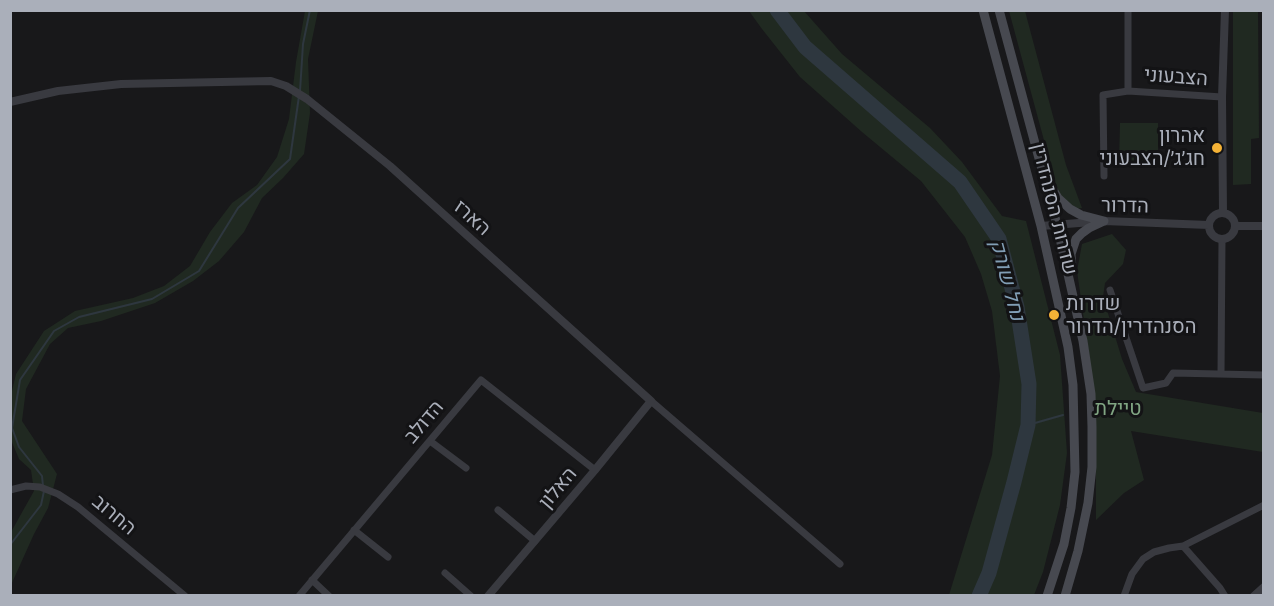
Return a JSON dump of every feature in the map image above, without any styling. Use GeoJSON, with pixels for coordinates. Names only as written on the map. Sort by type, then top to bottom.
{"type":"FeatureCollection","features":[{"type":"Feature","properties":{"kind":"main road","name":"שדרות הסנהדרין"},"geometry":{"type":"LineString","coordinates":[[983,10],[1041,226],[1068,347],[1073,385],[1075,472],[1071,508],[1064,544],[1047,596]]}},
{"type":"Feature","properties":{"kind":"main road","name":"שדרות הסנהדרין"},"geometry":{"type":"LineString","coordinates":[[999,10],[1057,225],[1083,341],[1091,394],[1092,457],[1088,503],[1078,551],[1065,596]]}},
{"type":"Feature","properties":{"kind":"main road"},"geometry":{"type":"LineString","coordinates":[[1040,162],[1052,189],[1064,204],[1081,214],[1104,221]]}},
{"type":"Feature","properties":{"kind":"main road"},"geometry":{"type":"LineString","coordinates":[[1072,291],[1071,254],[1073,246],[1082,233],[1104,221]]}},
{"type":"Feature","properties":{"kind":"street","name":"הצבעוני"},"geometry":{"type":"LineString","coordinates":[[1128,10],[1128,91]]}},
{"type":"Feature","properties":{"kind":"street"},"geometry":{"type":"LineString","coordinates":[[1223,213],[1222,97],[1225,10]]}},
{"type":"Feature","properties":{"kind":"street","name":"הארז"},"geometry":{"type":"LineString","coordinates":[[10,102],[58,91],[122,84],[271,81],[294,90],[390,166],[651,401],[840,564]]}},
{"type":"Feature","properties":{"kind":"street","name":"הצבעוני"},"geometry":{"type":"LineString","coordinates":[[1104,176],[1103,95],[1128,91],[1222,97]]}},
{"type":"Feature","properties":{"kind":"street"},"geometry":{"type":"LineString","coordinates":[[1223,213],[1233,218],[1235,226],[1232,235],[1222,239],[1213,235],[1209,225],[1215,215],[1223,213]]}},
{"type":"Feature","properties":{"kind":"street","name":"הדרור"},"geometry":{"type":"LineString","coordinates":[[1041,226],[1104,221],[1209,225]]}},
{"type":"Feature","properties":{"kind":"street"},"geometry":{"type":"LineString","coordinates":[[1235,226],[1263,226]]}},
{"type":"Feature","properties":{"kind":"street"},"geometry":{"type":"LineString","coordinates":[[1221,374],[1222,239]]}},
{"type":"Feature","properties":{"kind":"street"},"geometry":{"type":"LineString","coordinates":[[1110,290],[1143,388],[1166,383],[1173,373],[1263,375]]}},
{"type":"Feature","properties":{"kind":"street","name":"הדולב"},"geometry":{"type":"LineString","coordinates":[[299,596],[481,380],[595,470]]}},
{"type":"Feature","properties":{"kind":"street","name":"האלון"},"geometry":{"type":"LineString","coordinates":[[488,596],[651,401]]}},
{"type":"Feature","properties":{"kind":"street"},"geometry":{"type":"LineString","coordinates":[[430,441],[466,468]]}},
{"type":"Feature","properties":{"kind":"street","name":"החרוב"},"geometry":{"type":"LineString","coordinates":[[10,490],[26,486],[36,487],[51,491],[78,507],[185,596]]}},
{"type":"Feature","properties":{"kind":"street"},"geometry":{"type":"LineString","coordinates":[[1124,596],[1132,574],[1143,559],[1154,552],[1183,546],[1263,505]]}},
{"type":"Feature","properties":{"kind":"street"},"geometry":{"type":"LineString","coordinates":[[498,510],[535,541]]}},
{"type":"Feature","properties":{"kind":"street"},"geometry":{"type":"LineString","coordinates":[[354,530],[388,557]]}},
{"type":"Feature","properties":{"kind":"street"},"geometry":{"type":"LineString","coordinates":[[1183,546],[1225,596]]}},
{"type":"Feature","properties":{"kind":"street"},"geometry":{"type":"LineString","coordinates":[[445,573],[471,596]]}},
{"type":"Feature","properties":{"kind":"street"},"geometry":{"type":"LineString","coordinates":[[312,580],[329,596]]}},
{"type":"Feature","properties":{"kind":"street"},"geometry":{"type":"LineString","coordinates":[[1254,596],[1263,587]]}},
{"type":"Feature","properties":{"kind":"green space"},"geometry":{"type":"Polygon","coordinates":[[[305,11],[318,11],[308,59],[310,113],[304,154],[262,198],[244,232],[219,261],[193,281],[155,303],[101,321],[68,328],[50,344],[26,389],[22,421],[57,474],[48,508],[11,585],[11,532],[34,491],[31,470],[19,459],[11,440],[11,395],[16,374],[44,331],[75,311],[133,298],[164,286],[190,266],[210,232],[232,203],[257,185],[277,157],[289,119],[305,11]]]}},
{"type":"Feature","properties":{"kind":"green space"},"geometry":{"type":"Polygon","coordinates":[[[749,11],[804,11],[842,54],[930,128],[962,162],[1002,216],[1026,221],[1060,355],[1067,453],[1060,505],[1043,572],[1034,595],[949,595],[992,455],[1000,376],[992,311],[981,274],[965,237],[921,181],[800,77],[749,11]]]}},
{"type":"Feature","properties":{"kind":"green space"},"geometry":{"type":"Polygon","coordinates":[[[1009,11],[1025,11],[1066,165],[1082,208],[1075,209],[1058,192],[1009,11]]]}},
{"type":"Feature","properties":{"kind":"green space"},"geometry":{"type":"Polygon","coordinates":[[[1233,11],[1258,11],[1259,138],[1251,139],[1251,184],[1233,185],[1233,11]]]}},
{"type":"Feature","properties":{"kind":"green space"},"geometry":{"type":"Polygon","coordinates":[[[1120,123],[1158,123],[1158,163],[1119,163],[1120,123]]]}},
{"type":"Feature","properties":{"kind":"green space","name":"טיילת"},"geometry":{"type":"Polygon","coordinates":[[[1112,234],[1126,250],[1123,264],[1105,283],[1103,297],[1122,359],[1136,392],[1263,413],[1263,452],[1131,431],[1144,480],[1124,493],[1096,520],[1096,442],[1089,355],[1077,271],[1082,244],[1112,234]]]}},
{"type":"Feature","properties":{"kind":"waterway"},"geometry":{"type":"LineString","coordinates":[[300,91],[303,44],[310,10]]}},
{"type":"Feature","properties":{"kind":"waterway","name":"נחל שורק"},"geometry":{"type":"LineString","coordinates":[[777,10],[805,47],[960,182],[999,239],[1017,307],[1029,384],[1028,425],[989,573],[979,596]]}},
{"type":"Feature","properties":{"kind":"waterway"},"geometry":{"type":"LineString","coordinates":[[43,486],[42,476],[19,447],[12,428],[20,380],[54,331],[79,317],[152,299],[199,271],[238,208],[290,159],[299,96]]}},
{"type":"Feature","properties":{"kind":"waterway"},"geometry":{"type":"LineString","coordinates":[[1028,425],[1063,415]]}},
{"type":"Feature","properties":{"kind":"waterway"},"geometry":{"type":"LineString","coordinates":[[10,545],[41,505],[44,491]]}},
{"type":"Feature","properties":{"kind":"place","name":"אהרון חג׳ג׳/הצבעוני"},"geometry":{"type":"Point","coordinates":[1217,148]}},
{"type":"Feature","properties":{"kind":"place","name":"שדרות הסנהדרין/הדרור"},"geometry":{"type":"Point","coordinates":[1054,315]}}]}
